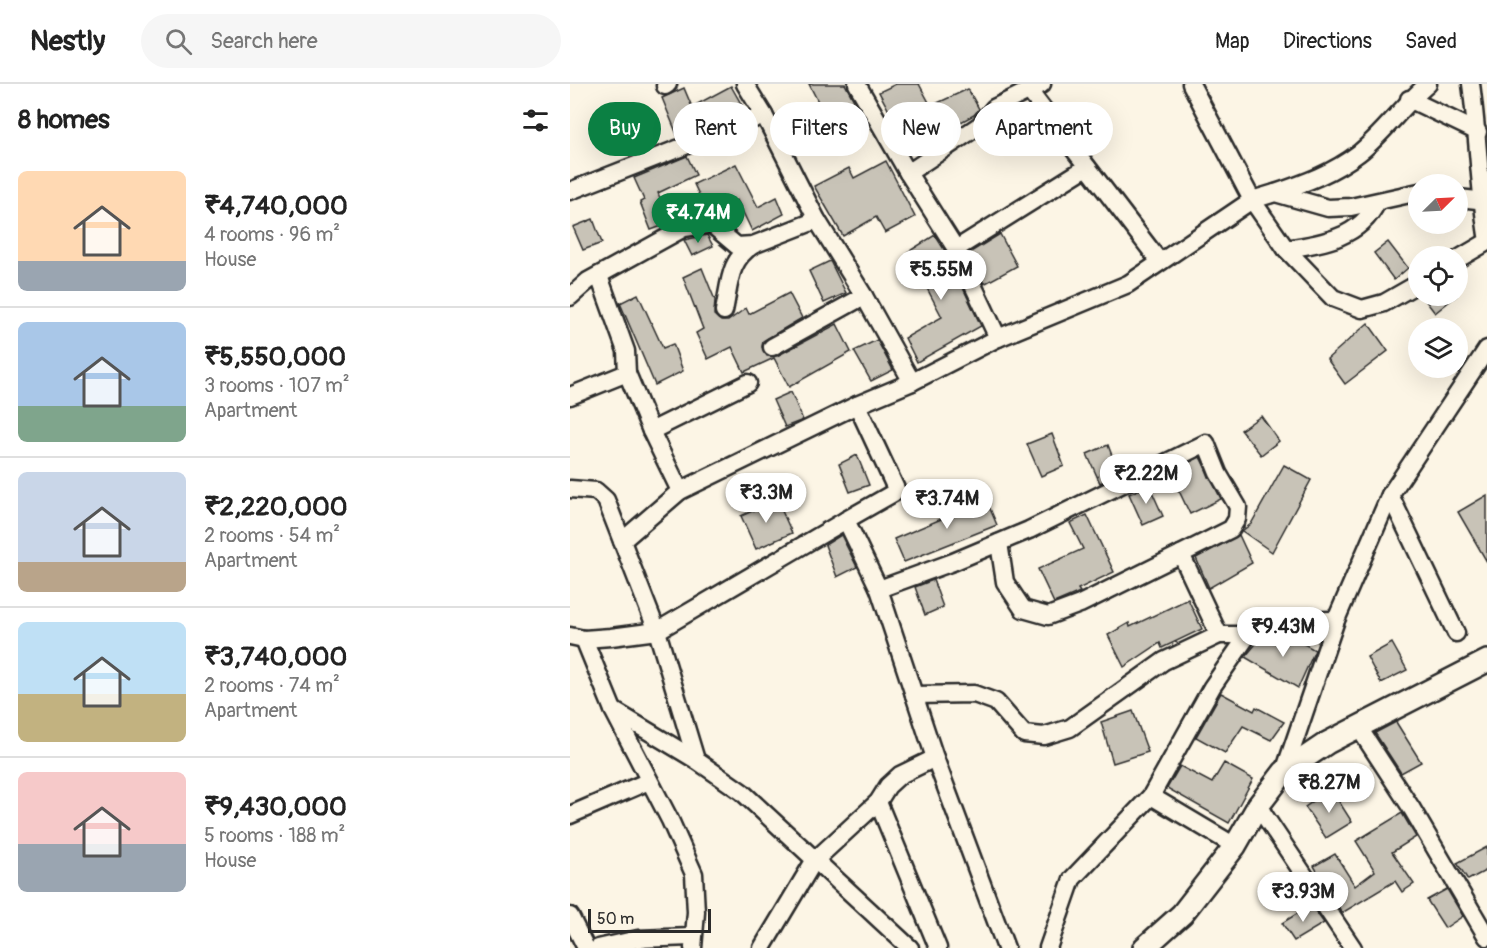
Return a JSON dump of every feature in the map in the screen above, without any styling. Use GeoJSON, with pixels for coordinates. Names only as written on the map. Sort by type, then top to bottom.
{"type":"FeatureCollection","features":[{"type":"Feature","properties":{"kind":"street"},"geometry":{"type":"LineString","coordinates":[[745,84],[764,115],[817,220],[864,296],[912,382]]}},
{"type":"Feature","properties":{"kind":"street"},"geometry":{"type":"LineString","coordinates":[[857,84],[908,173],[956,249],[998,338]]}},
{"type":"Feature","properties":{"kind":"street"},"geometry":{"type":"LineString","coordinates":[[622,541],[680,491],[857,405],[912,382],[998,338],[1128,284],[1252,200],[1322,177],[1359,153],[1409,99],[1428,84]]}},
{"type":"Feature","properties":{"kind":"street"},"geometry":{"type":"LineString","coordinates":[[1472,84],[1487,235]]}},
{"type":"Feature","properties":{"kind":"street"},"geometry":{"type":"LineString","coordinates":[[1196,86],[1252,200],[1286,249],[1333,298],[1362,309],[1384,303],[1408,289]]}},
{"type":"Feature","properties":{"kind":"street"},"geometry":{"type":"LineString","coordinates":[[908,173],[980,125],[994,108],[1036,88],[1087,167],[1160,262]]}},
{"type":"Feature","properties":{"kind":"street"},"geometry":{"type":"LineString","coordinates":[[1409,99],[1478,132]]}},
{"type":"Feature","properties":{"kind":"street"},"geometry":{"type":"LineString","coordinates":[[570,191],[764,115]]}},
{"type":"Feature","properties":{"kind":"street"},"geometry":{"type":"LineString","coordinates":[[956,249],[1087,167]]}},
{"type":"Feature","properties":{"kind":"street"},"geometry":{"type":"LineString","coordinates":[[1275,193],[1328,208],[1377,202],[1408,195]]}},
{"type":"Feature","properties":{"kind":"street"},"geometry":{"type":"LineString","coordinates":[[1468,200],[1484,202]]}},
{"type":"Feature","properties":{"kind":"street"},"geometry":{"type":"LineString","coordinates":[[1286,249],[1315,244],[1362,225],[1377,202]]}},
{"type":"Feature","properties":{"kind":"street"},"geometry":{"type":"LineString","coordinates":[[724,311],[733,266],[739,254],[753,245],[817,220]]}},
{"type":"Feature","properties":{"kind":"street"},"geometry":{"type":"LineString","coordinates":[[570,297],[599,276],[684,228],[711,224],[737,246],[753,245]]}},
{"type":"Feature","properties":{"kind":"street"},"geometry":{"type":"LineString","coordinates":[[1468,253],[1487,242]]}},
{"type":"Feature","properties":{"kind":"street"},"geometry":{"type":"LineString","coordinates":[[599,276],[626,351],[627,373],[651,431],[680,491]]}},
{"type":"Feature","properties":{"kind":"street"},"geometry":{"type":"LineString","coordinates":[[772,346],[864,296]]}},
{"type":"Feature","properties":{"kind":"street"},"geometry":{"type":"LineString","coordinates":[[1284,772],[1336,620],[1390,495],[1487,349]]}},
{"type":"Feature","properties":{"kind":"street"},"geometry":{"type":"LineString","coordinates":[[570,396],[627,373]]}},
{"type":"Feature","properties":{"kind":"street"},"geometry":{"type":"LineString","coordinates":[[651,431],[747,383]]}},
{"type":"Feature","properties":{"kind":"street"},"geometry":{"type":"LineString","coordinates":[[597,948],[638,939],[692,942],[696,912],[694,874],[670,820],[612,710],[577,637],[657,631],[897,491],[857,405]]}},
{"type":"Feature","properties":{"kind":"street"},"geometry":{"type":"LineString","coordinates":[[879,589],[999,543],[1206,443],[1218,473],[1238,507],[1237,519],[1231,529],[1080,604],[1048,616],[1023,609],[1005,582],[999,543]]}},
{"type":"Feature","properties":{"kind":"street"},"geometry":{"type":"LineString","coordinates":[[570,489],[596,490],[601,494],[657,631],[696,760]]}},
{"type":"Feature","properties":{"kind":"street"},"geometry":{"type":"LineString","coordinates":[[1390,495],[1456,633]]}},
{"type":"Feature","properties":{"kind":"street"},"geometry":{"type":"LineString","coordinates":[[846,520],[879,589],[936,758],[1006,948]]}},
{"type":"Feature","properties":{"kind":"street"},"geometry":{"type":"LineString","coordinates":[[1181,554],[1220,635]]}},
{"type":"Feature","properties":{"kind":"street"},"geometry":{"type":"LineString","coordinates":[[1048,948],[1072,879],[1150,796],[1212,687],[1256,624],[1273,621],[1336,620]]}},
{"type":"Feature","properties":{"kind":"street"},"geometry":{"type":"LineString","coordinates":[[914,695],[974,694],[996,702],[1024,735],[1044,736],[1070,728],[1164,661],[1220,635],[1248,635]]}},
{"type":"Feature","properties":{"kind":"street"},"geometry":{"type":"LineString","coordinates":[[1144,948],[1182,914],[1235,846],[1258,806],[1284,772],[1326,743],[1487,661]]}},
{"type":"Feature","properties":{"kind":"street"},"geometry":{"type":"LineString","coordinates":[[612,710],[696,760],[742,792],[910,948]]}},
{"type":"Feature","properties":{"kind":"street"},"geometry":{"type":"LineString","coordinates":[[1359,728],[1412,808],[1487,937]]}},
{"type":"Feature","properties":{"kind":"street"},"geometry":{"type":"LineString","coordinates":[[762,948],[814,861],[878,802],[888,786],[900,775],[936,758]]}},
{"type":"Feature","properties":{"kind":"street"},"geometry":{"type":"LineString","coordinates":[[570,815],[649,781]]}},
{"type":"Feature","properties":{"kind":"street"},"geometry":{"type":"LineString","coordinates":[[1150,796],[1235,846]]}},
{"type":"Feature","properties":{"kind":"street"},"geometry":{"type":"LineString","coordinates":[[878,802],[938,948]]}},
{"type":"Feature","properties":{"kind":"street"},"geometry":{"type":"LineString","coordinates":[[1258,806],[1353,948]]}},
{"type":"Feature","properties":{"kind":"street"},"geometry":{"type":"LineString","coordinates":[[570,916],[586,948]]}},
{"type":"Feature","properties":{"kind":"building"},"geometry":{"type":"Polygon","coordinates":[[[809,84],[845,84],[855,102],[818,102],[809,84]]]}},
{"type":"Feature","properties":{"kind":"building"},"geometry":{"type":"Polygon","coordinates":[[[896,84],[919,84],[929,102],[884,102],[879,92],[896,84]]]}},
{"type":"Feature","properties":{"kind":"building"},"geometry":{"type":"Polygon","coordinates":[[[731,86],[740,102],[701,102],[731,86]]]}},
{"type":"Feature","properties":{"kind":"building"},"geometry":{"type":"Polygon","coordinates":[[[684,88],[690,102],[673,102],[673,125],[662,98],[684,88]]]}},
{"type":"Feature","properties":{"kind":"building"},"geometry":{"type":"Polygon","coordinates":[[[968,89],[975,102],[973,102],[973,116],[961,122],[961,102],[940,102],[968,89]]]}},
{"type":"Feature","properties":{"kind":"building"},"geometry":{"type":"Polygon","coordinates":[[[687,156],[696,175],[658,193],[670,223],[651,230],[640,202],[644,200],[634,178],[687,156]]]}},
{"type":"Feature","properties":{"kind":"building"},"geometry":{"type":"Polygon","coordinates":[[[886,161],[915,217],[885,233],[876,217],[843,236],[814,186],[849,168],[854,178],[886,161]]]}},
{"type":"Feature","properties":{"kind":"building"},"geometry":{"type":"Polygon","coordinates":[[[736,164],[758,207],[777,197],[784,214],[752,231],[737,200],[708,214],[694,184],[736,164]]]}},
{"type":"Feature","properties":{"kind":"building"},"geometry":{"type":"Polygon","coordinates":[[[593,219],[602,243],[583,250],[573,227],[593,219]]]}},
{"type":"Feature","properties":{"kind":"building"},"geometry":{"type":"Polygon","coordinates":[[[1000,234],[1017,266],[984,284],[969,253],[1000,234]]]}},
{"type":"Feature","properties":{"kind":"building"},"geometry":{"type":"Polygon","coordinates":[[[707,235],[713,246],[692,256],[684,240],[707,235]]]}},
{"type":"Feature","properties":{"kind":"building"},"geometry":{"type":"Polygon","coordinates":[[[935,235],[947,254],[981,326],[917,362],[905,338],[942,317],[908,252],[935,235]]]}},
{"type":"Feature","properties":{"kind":"building"},"geometry":{"type":"Polygon","coordinates":[[[1388,242],[1408,268],[1394,280],[1374,253],[1388,242]]]}},
{"type":"Feature","properties":{"kind":"building"},"geometry":{"type":"Polygon","coordinates":[[[830,261],[846,293],[824,303],[809,271],[830,261]]]}},
{"type":"Feature","properties":{"kind":"building"},"geometry":{"type":"Polygon","coordinates":[[[702,268],[715,300],[714,315],[721,321],[728,321],[746,308],[749,314],[789,293],[802,318],[763,341],[762,347],[767,356],[777,356],[837,324],[851,352],[789,387],[774,358],[744,372],[732,347],[708,359],[696,333],[703,329],[683,277],[702,268]]]}},
{"type":"Feature","properties":{"kind":"building"},"geometry":{"type":"Polygon","coordinates":[[[638,294],[663,348],[673,344],[683,371],[655,385],[620,303],[638,294]]]}},
{"type":"Feature","properties":{"kind":"building"},"geometry":{"type":"Polygon","coordinates":[[[1430,306],[1444,306],[1435,313],[1430,306]]]}},
{"type":"Feature","properties":{"kind":"building"},"geometry":{"type":"Polygon","coordinates":[[[1368,323],[1388,351],[1345,384],[1327,359],[1368,323]]]}},
{"type":"Feature","properties":{"kind":"building"},"geometry":{"type":"Polygon","coordinates":[[[877,340],[893,370],[871,381],[854,351],[877,340]]]}},
{"type":"Feature","properties":{"kind":"building"},"geometry":{"type":"Polygon","coordinates":[[[791,392],[803,420],[785,427],[773,400],[791,392]]]}},
{"type":"Feature","properties":{"kind":"building"},"geometry":{"type":"Polygon","coordinates":[[[1261,416],[1279,441],[1261,455],[1241,430],[1261,416]]]}},
{"type":"Feature","properties":{"kind":"building"},"geometry":{"type":"Polygon","coordinates":[[[1052,434],[1064,466],[1041,476],[1027,444],[1052,434]]]}},
{"type":"Feature","properties":{"kind":"building"},"geometry":{"type":"Polygon","coordinates":[[[1108,445],[1119,474],[1100,483],[1087,454],[1108,445]]]}},
{"type":"Feature","properties":{"kind":"building"},"geometry":{"type":"Polygon","coordinates":[[[857,455],[869,485],[850,492],[839,464],[857,455]]]}},
{"type":"Feature","properties":{"kind":"building"},"geometry":{"type":"Polygon","coordinates":[[[1200,457],[1221,499],[1190,514],[1170,472],[1200,457]]]}},
{"type":"Feature","properties":{"kind":"building"},"geometry":{"type":"Polygon","coordinates":[[[1284,465],[1311,480],[1272,552],[1242,531],[1251,524],[1284,465]]]}},
{"type":"Feature","properties":{"kind":"building"},"geometry":{"type":"Polygon","coordinates":[[[1149,485],[1163,516],[1143,525],[1129,494],[1149,485]]]}},
{"type":"Feature","properties":{"kind":"building"},"geometry":{"type":"Polygon","coordinates":[[[1487,495],[1487,562],[1458,512],[1487,495]]]}},
{"type":"Feature","properties":{"kind":"building"},"geometry":{"type":"Polygon","coordinates":[[[985,497],[997,525],[904,562],[894,539],[965,509],[963,506],[985,497]]]}},
{"type":"Feature","properties":{"kind":"building"},"geometry":{"type":"Polygon","coordinates":[[[777,500],[792,533],[756,549],[741,516],[777,500]]]}},
{"type":"Feature","properties":{"kind":"building"},"geometry":{"type":"Polygon","coordinates":[[[1087,515],[1114,572],[1078,589],[1080,592],[1054,603],[1038,569],[1083,549],[1070,523],[1087,515]]]}},
{"type":"Feature","properties":{"kind":"building"},"geometry":{"type":"Polygon","coordinates":[[[841,535],[857,567],[837,577],[825,545],[841,535]]]}},
{"type":"Feature","properties":{"kind":"building"},"geometry":{"type":"Polygon","coordinates":[[[1239,535],[1252,563],[1209,588],[1196,558],[1239,535]]]}},
{"type":"Feature","properties":{"kind":"building"},"geometry":{"type":"Polygon","coordinates":[[[933,580],[943,607],[925,615],[915,587],[933,580]]]}},
{"type":"Feature","properties":{"kind":"building"},"geometry":{"type":"Polygon","coordinates":[[[1188,599],[1202,629],[1162,648],[1160,643],[1124,667],[1108,635],[1129,623],[1130,627],[1188,599]]]}},
{"type":"Feature","properties":{"kind":"building"},"geometry":{"type":"Polygon","coordinates":[[[1265,633],[1285,646],[1290,636],[1315,650],[1298,688],[1245,657],[1265,633]]]}},
{"type":"Feature","properties":{"kind":"building"},"geometry":{"type":"Polygon","coordinates":[[[1392,643],[1407,670],[1381,683],[1367,657],[1392,643]]]}},
{"type":"Feature","properties":{"kind":"building"},"geometry":{"type":"Polygon","coordinates":[[[1221,693],[1254,711],[1256,707],[1284,722],[1271,740],[1243,726],[1225,753],[1196,737],[1221,693]]]}},
{"type":"Feature","properties":{"kind":"building"},"geometry":{"type":"Polygon","coordinates":[[[1133,711],[1148,752],[1113,763],[1101,722],[1133,711]]]}},
{"type":"Feature","properties":{"kind":"building"},"geometry":{"type":"Polygon","coordinates":[[[1396,722],[1421,762],[1401,773],[1375,733],[1396,722]]]}},
{"type":"Feature","properties":{"kind":"building"},"geometry":{"type":"Polygon","coordinates":[[[1224,763],[1253,779],[1229,823],[1167,788],[1180,766],[1212,783],[1224,763]]]}},
{"type":"Feature","properties":{"kind":"building"},"geometry":{"type":"Polygon","coordinates":[[[1331,789],[1352,822],[1326,838],[1305,807],[1331,789]]]}},
{"type":"Feature","properties":{"kind":"building"},"geometry":{"type":"Polygon","coordinates":[[[1402,813],[1416,837],[1392,852],[1414,884],[1402,892],[1395,881],[1342,913],[1314,866],[1335,854],[1355,886],[1375,871],[1356,841],[1402,813]]]}},
{"type":"Feature","properties":{"kind":"building"},"geometry":{"type":"Polygon","coordinates":[[[1487,847],[1487,870],[1468,880],[1457,863],[1487,847]]]}},
{"type":"Feature","properties":{"kind":"building"},"geometry":{"type":"Polygon","coordinates":[[[1447,889],[1463,916],[1445,928],[1427,900],[1447,889]]]}},
{"type":"Feature","properties":{"kind":"building"},"geometry":{"type":"Polygon","coordinates":[[[1311,905],[1324,923],[1294,941],[1282,923],[1311,905]]]}}]}
